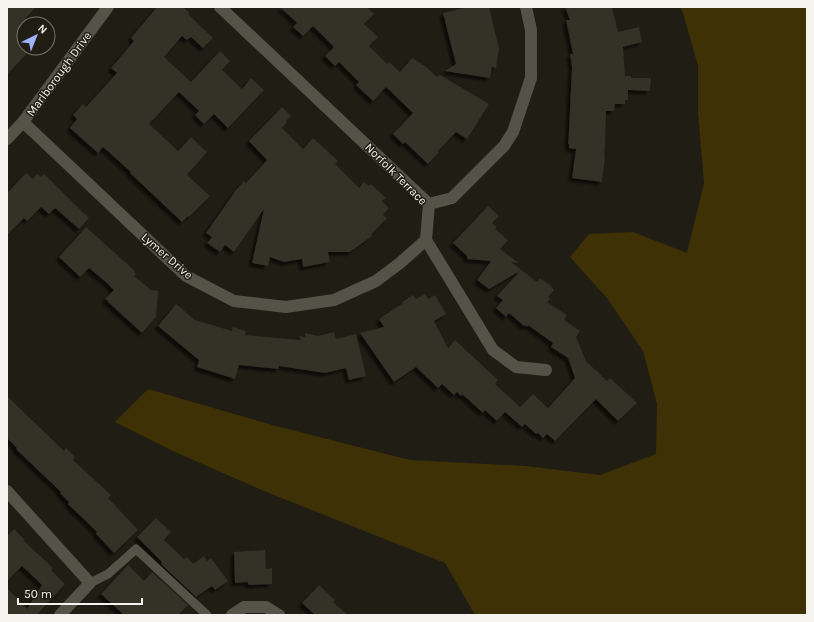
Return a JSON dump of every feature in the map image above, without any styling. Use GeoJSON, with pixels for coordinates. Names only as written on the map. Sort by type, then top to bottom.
{"type":"FeatureCollection","features":[{"type":"Feature","properties":{"kind":"street","name":"Marlborough Drive"},"geometry":{"type":"LineString","coordinates":[[7,140],[23,122],[108,7]]}},
{"type":"Feature","properties":{"kind":"street","name":"Norfolk Terrace"},"geometry":{"type":"LineString","coordinates":[[220,7],[429,204],[426,240]]}},
{"type":"Feature","properties":{"kind":"street"},"geometry":{"type":"LineString","coordinates":[[429,204],[452,198],[504,146],[513,132],[531,78],[531,30],[526,7]]}},
{"type":"Feature","properties":{"kind":"street","name":"Lymer Drive"},"geometry":{"type":"LineString","coordinates":[[23,122],[186,276],[234,301],[286,307],[334,300],[376,281],[400,263],[426,240]]}},
{"type":"Feature","properties":{"kind":"street"},"geometry":{"type":"LineString","coordinates":[[426,240],[493,350],[516,367],[546,370]]}},
{"type":"Feature","properties":{"kind":"street"},"geometry":{"type":"LineString","coordinates":[[7,491],[90,583],[60,615]]}},
{"type":"Feature","properties":{"kind":"street"},"geometry":{"type":"LineString","coordinates":[[232,615],[244,607],[266,607],[279,615]]}},
{"type":"Feature","properties":{"kind":"lane"},"geometry":{"type":"LineString","coordinates":[[90,583],[108,574],[136,548],[207,615]]}},
{"type":"Feature","properties":{"kind":"shaded area"},"geometry":{"type":"Polygon","coordinates":[[[680,7],[807,7],[807,615],[475,615],[445,563],[264,491],[175,452],[115,422],[148,389],[276,426],[410,460],[526,466],[600,475],[656,454],[657,404],[643,351],[607,298],[570,257],[589,234],[633,232],[687,253],[704,183],[698,113],[698,66],[680,7]]]}},
{"type":"Feature","properties":{"kind":"building"},"geometry":{"type":"Polygon","coordinates":[[[7,7],[36,7],[28,16],[16,16],[16,56],[25,56],[7,75],[7,7]]]}},
{"type":"Feature","properties":{"kind":"building"},"geometry":{"type":"Polygon","coordinates":[[[157,7],[183,7],[190,13],[188,14],[213,38],[203,48],[191,37],[187,40],[182,36],[164,57],[191,82],[220,51],[230,61],[222,70],[242,89],[251,78],[264,90],[228,128],[214,114],[204,124],[195,115],[199,111],[179,92],[149,124],[178,151],[191,137],[207,152],[187,175],[210,196],[182,222],[103,147],[98,153],[70,128],[77,119],[73,115],[83,104],[86,107],[117,73],[111,68],[134,41],[131,38],[157,7]]]}},
{"type":"Feature","properties":{"kind":"building"},"geometry":{"type":"Polygon","coordinates":[[[280,7],[367,7],[374,14],[364,24],[378,37],[369,46],[387,64],[389,62],[400,72],[412,58],[425,66],[437,77],[440,75],[489,104],[467,139],[456,132],[428,164],[405,142],[403,144],[393,134],[413,113],[386,87],[373,101],[356,85],[359,82],[339,62],[335,66],[325,56],[334,47],[313,26],[303,36],[293,27],[297,23],[280,7]]]}},
{"type":"Feature","properties":{"kind":"building"},"geometry":{"type":"Polygon","coordinates":[[[468,7],[489,7],[499,49],[496,68],[492,67],[490,78],[445,71],[456,64],[443,13],[468,7]]]}},
{"type":"Feature","properties":{"kind":"building"},"geometry":{"type":"Polygon","coordinates":[[[565,7],[612,7],[618,32],[639,27],[642,42],[623,47],[625,76],[631,76],[631,78],[651,78],[650,91],[628,90],[628,100],[625,100],[625,104],[615,104],[614,111],[606,111],[605,157],[602,182],[572,178],[576,149],[569,148],[568,144],[572,67],[570,54],[573,54],[566,20],[570,20],[565,7]]]}},
{"type":"Feature","properties":{"kind":"building"},"geometry":{"type":"Polygon","coordinates":[[[282,107],[291,116],[282,128],[303,149],[313,138],[338,161],[335,164],[359,188],[364,182],[369,186],[371,184],[386,198],[382,201],[389,208],[383,215],[387,218],[371,235],[372,236],[350,252],[328,252],[330,262],[303,267],[302,259],[284,262],[270,257],[268,266],[252,263],[264,209],[234,252],[225,245],[220,252],[207,243],[212,237],[206,233],[236,190],[244,181],[246,183],[267,160],[249,141],[282,107]]]}},
{"type":"Feature","properties":{"kind":"building"},"geometry":{"type":"Polygon","coordinates":[[[26,173],[33,179],[37,174],[41,177],[44,174],[89,218],[79,229],[55,208],[49,214],[41,207],[27,221],[24,218],[7,235],[7,193],[26,173]]]}},
{"type":"Feature","properties":{"kind":"building"},"geometry":{"type":"Polygon","coordinates":[[[488,206],[499,216],[492,223],[497,227],[495,229],[508,240],[500,249],[519,263],[511,262],[537,282],[540,278],[550,285],[554,290],[548,297],[550,299],[547,302],[567,315],[564,320],[580,331],[576,337],[586,361],[607,381],[610,378],[637,403],[618,421],[596,399],[555,441],[547,434],[543,438],[525,424],[522,427],[505,412],[497,421],[485,410],[483,413],[462,394],[461,396],[457,392],[454,395],[442,384],[438,388],[416,367],[394,382],[360,333],[384,327],[379,319],[413,295],[416,299],[425,294],[428,299],[435,295],[446,314],[434,321],[448,348],[455,340],[498,380],[495,384],[520,407],[533,394],[548,408],[575,378],[568,358],[551,347],[553,343],[528,325],[527,327],[525,325],[524,326],[509,313],[506,317],[496,308],[503,300],[497,296],[520,271],[489,289],[477,280],[491,261],[467,259],[467,256],[453,243],[488,206]]]}},
{"type":"Feature","properties":{"kind":"building"},"geometry":{"type":"Polygon","coordinates":[[[86,227],[135,271],[134,272],[136,274],[134,276],[151,290],[158,291],[156,317],[142,333],[105,299],[114,290],[107,283],[89,268],[80,277],[59,257],[86,227]]]}},
{"type":"Feature","properties":{"kind":"building"},"geometry":{"type":"Polygon","coordinates":[[[176,304],[195,320],[232,331],[233,327],[246,331],[245,335],[300,340],[300,336],[305,337],[305,333],[318,336],[334,332],[336,339],[356,334],[366,376],[349,380],[346,368],[325,373],[279,366],[279,369],[239,365],[235,379],[197,367],[199,360],[158,326],[176,304]]]}},
{"type":"Feature","properties":{"kind":"building"},"geometry":{"type":"Polygon","coordinates":[[[7,396],[64,451],[66,448],[75,457],[73,460],[111,495],[108,498],[138,530],[114,553],[96,534],[97,532],[68,504],[69,502],[60,493],[61,492],[16,449],[17,448],[7,438],[7,396]]]}},
{"type":"Feature","properties":{"kind":"building"},"geometry":{"type":"Polygon","coordinates":[[[156,518],[171,532],[164,540],[184,559],[187,557],[193,564],[204,556],[207,561],[211,558],[228,581],[215,590],[212,586],[196,597],[161,564],[162,562],[137,537],[156,518]]]}},
{"type":"Feature","properties":{"kind":"building"},"geometry":{"type":"Polygon","coordinates":[[[14,529],[25,540],[24,541],[53,568],[51,570],[65,584],[37,615],[7,615],[7,588],[27,609],[42,585],[22,566],[7,581],[7,536],[14,529]]]}},
{"type":"Feature","properties":{"kind":"building"},"geometry":{"type":"Polygon","coordinates":[[[265,550],[266,569],[272,568],[272,584],[249,585],[247,582],[235,583],[234,552],[265,550]]]}},
{"type":"Feature","properties":{"kind":"building"},"geometry":{"type":"Polygon","coordinates":[[[128,565],[144,581],[152,572],[188,605],[178,615],[124,615],[101,594],[128,565]]]}},
{"type":"Feature","properties":{"kind":"building"},"geometry":{"type":"Polygon","coordinates":[[[319,585],[335,600],[333,602],[348,615],[315,615],[302,603],[319,585]]]}}]}
